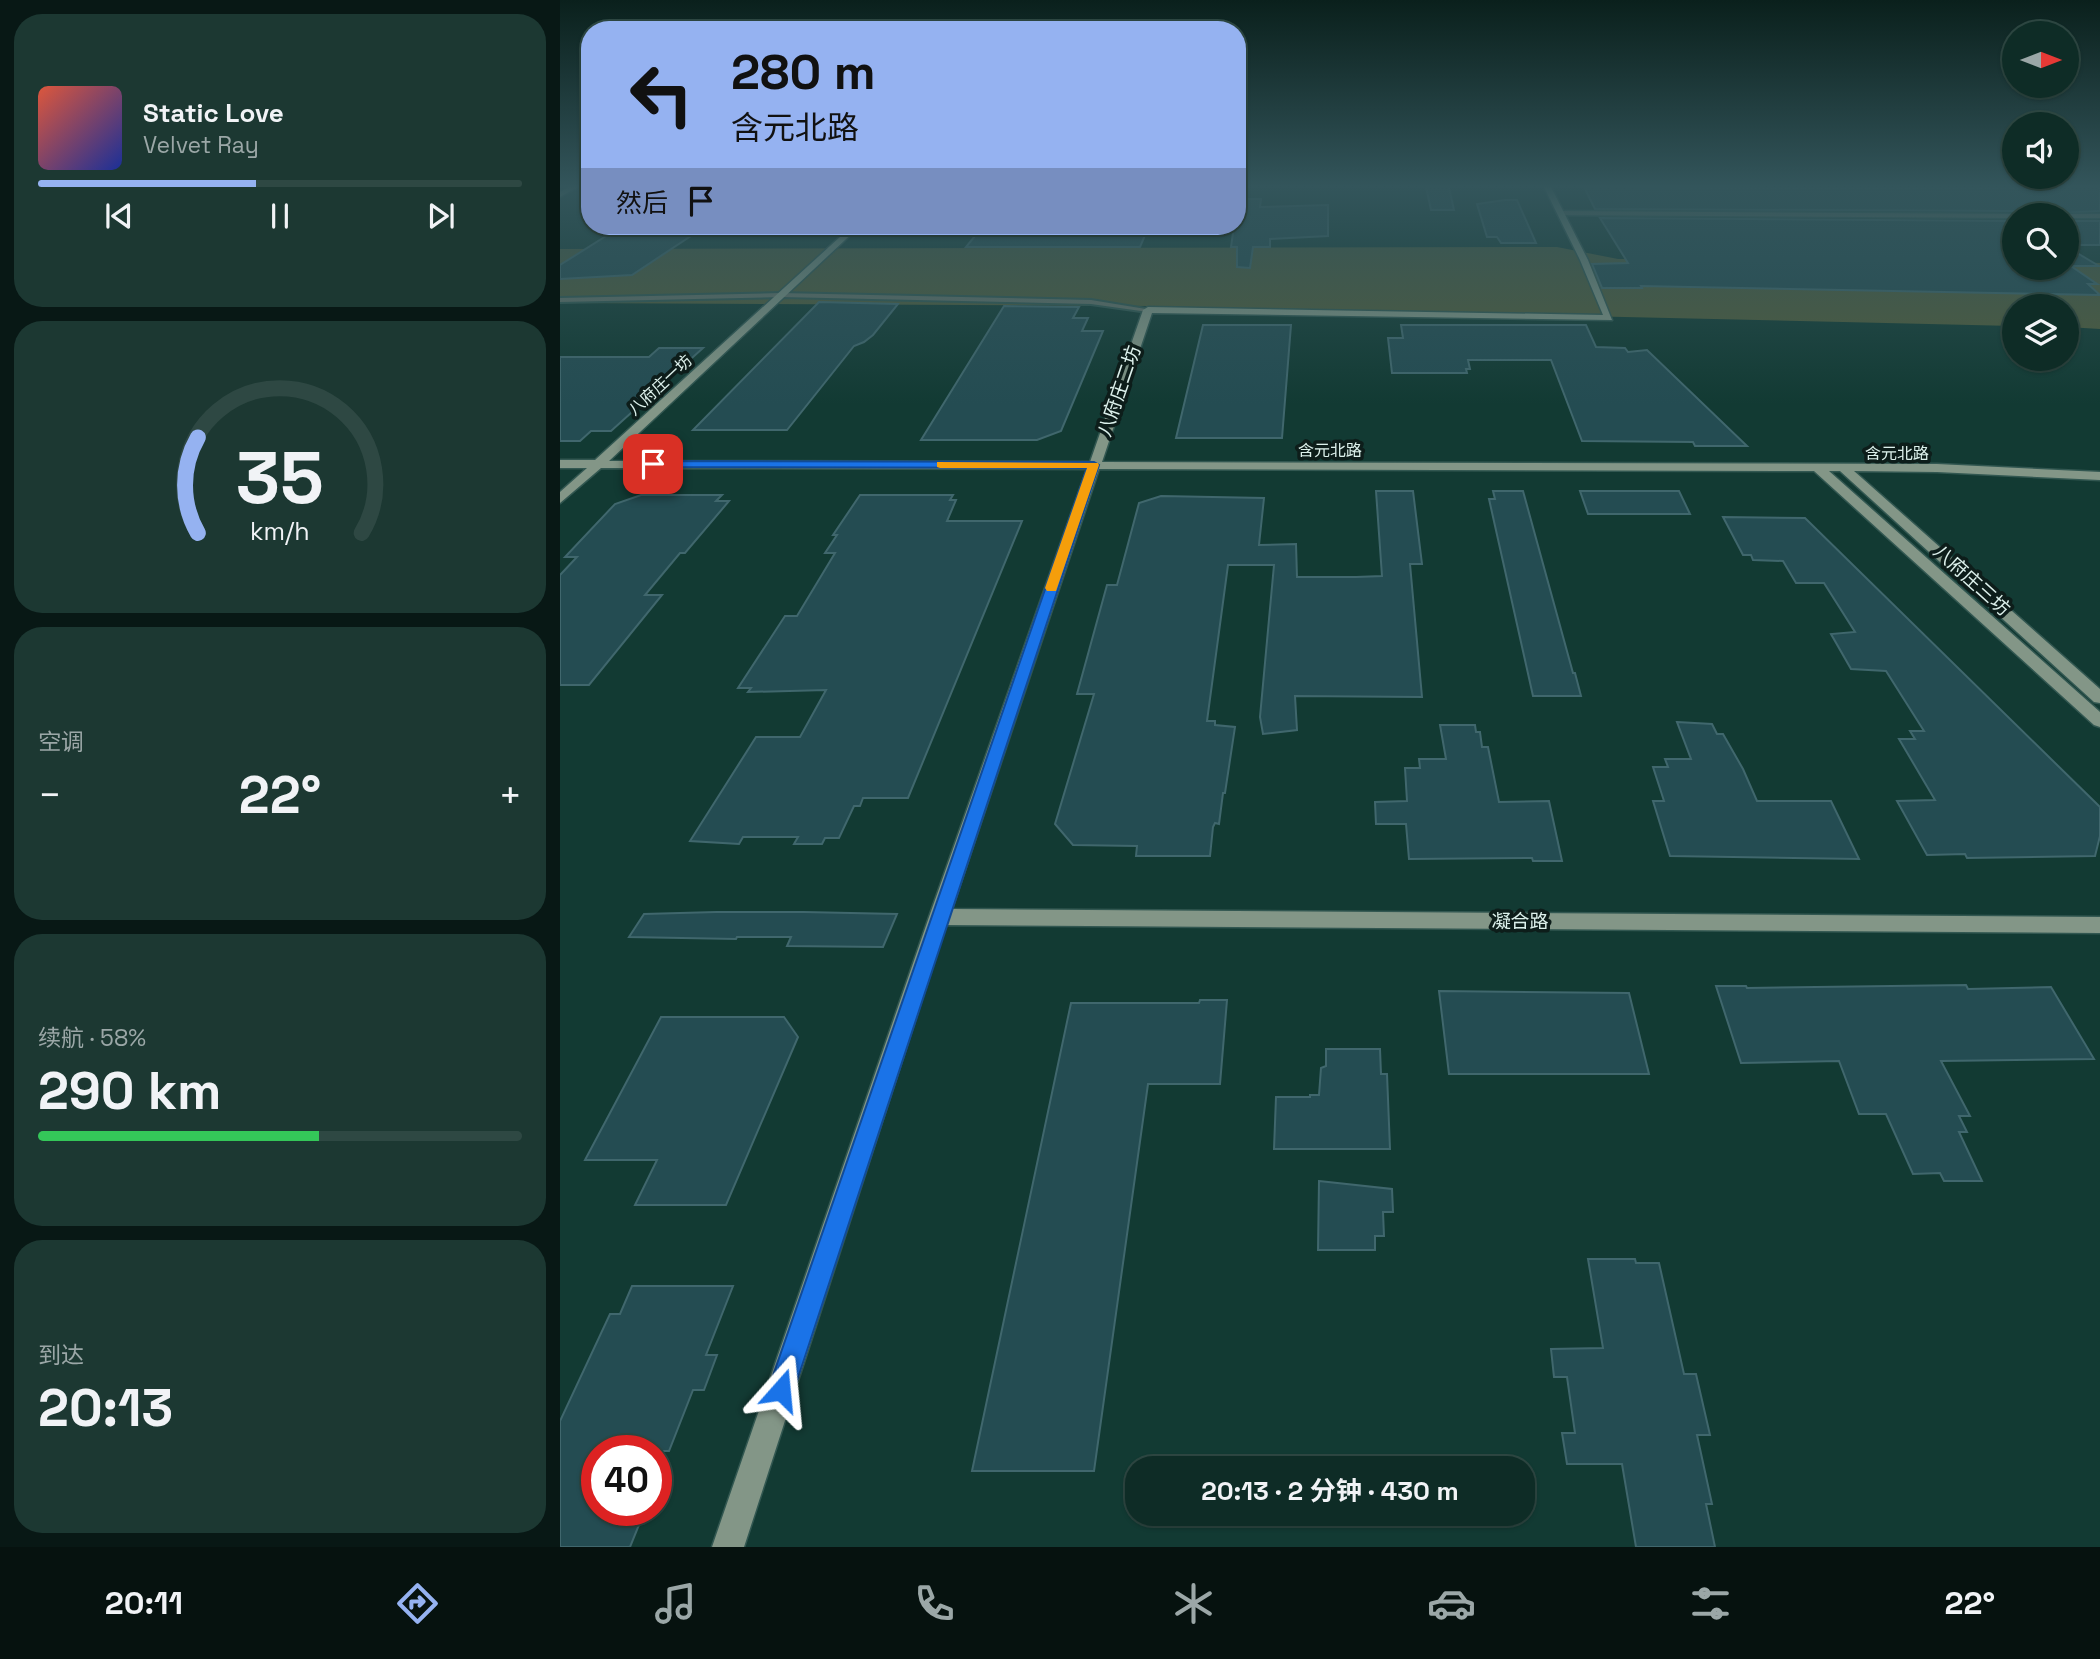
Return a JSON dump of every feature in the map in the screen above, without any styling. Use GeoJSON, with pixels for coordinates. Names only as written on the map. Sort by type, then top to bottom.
{"type":"FeatureCollection","features":[{"type":"Feature","properties":{"kind":"street","name":"八府庄一坊"},"geometry":{"type":"LineString","coordinates":[[560,499],[820,259]]}},
{"type":"Feature","properties":{"kind":"street"},"geometry":{"type":"LineString","coordinates":[[1148,310],[1609,318],[1582,259]]}},
{"type":"Feature","properties":{"kind":"street","name":"八府庄二坊"},"geometry":{"type":"LineString","coordinates":[[728,1547],[939,917],[1148,310]]}},
{"type":"Feature","properties":{"kind":"street","name":"含元北路"},"geometry":{"type":"LineString","coordinates":[[560,464],[1937,468],[2100,476]]}},
{"type":"Feature","properties":{"kind":"street","name":"八府庄三坊"},"geometry":{"type":"LineString","coordinates":[[1818,468],[2100,721]]}},
{"type":"Feature","properties":{"kind":"street","name":"八府庄三坊"},"geometry":{"type":"LineString","coordinates":[[1843,468],[2100,698]]}},
{"type":"Feature","properties":{"kind":"street","name":"凝合路"},"geometry":{"type":"LineString","coordinates":[[939,917],[2100,925]]}},
{"type":"Feature","properties":{"kind":"lane"},"geometry":{"type":"LineString","coordinates":[[560,300],[781,295],[1091,302],[1148,310]]}},
{"type":"Feature","properties":{"kind":"green space"},"geometry":{"type":"Polygon","coordinates":[[[560,259],[1923,259],[2002,262],[2002,280],[2079,280],[2079,262],[2100,263],[2100,329],[2079,328],[2079,294],[2002,294],[2002,326],[1151,306],[560,303],[560,259]]]}},
{"type":"Feature","properties":{"kind":"building"},"geometry":{"type":"Polygon","coordinates":[[[569,259],[656,259],[632,275],[560,279],[560,265],[569,259]]]}},
{"type":"Feature","properties":{"kind":"building"},"geometry":{"type":"Polygon","coordinates":[[[1237,259],[1251,259],[1250,268],[1237,267],[1237,259]]]}},
{"type":"Feature","properties":{"kind":"building"},"geometry":{"type":"Polygon","coordinates":[[[1626,259],[2002,259],[2002,280],[2079,280],[2079,272],[2097,284],[2088,284],[2100,295],[1641,286],[1642,288],[1602,288],[1592,264],[1628,263],[1626,259]]]}},
{"type":"Feature","properties":{"kind":"building"},"geometry":{"type":"Polygon","coordinates":[[[2079,259],[2088,259],[2099,266],[2079,266],[2079,259]]]}},
{"type":"Feature","properties":{"kind":"building"},"geometry":{"type":"Polygon","coordinates":[[[819,302],[898,304],[873,335],[854,346],[787,430],[693,430],[819,302]]]}},
{"type":"Feature","properties":{"kind":"building"},"geometry":{"type":"Polygon","coordinates":[[[1004,306],[1079,307],[1073,318],[1088,318],[1082,331],[1103,331],[1061,431],[1037,440],[921,440],[1004,306]]]}},
{"type":"Feature","properties":{"kind":"building"},"geometry":{"type":"Polygon","coordinates":[[[1203,325],[1291,325],[1282,438],[1176,438],[1203,325]]]}},
{"type":"Feature","properties":{"kind":"building"},"geometry":{"type":"Polygon","coordinates":[[[1401,325],[1586,325],[1596,347],[1625,348],[1628,352],[1647,350],[1747,446],[1695,446],[1693,442],[1582,441],[1551,360],[1468,360],[1470,369],[1466,369],[1467,373],[1392,373],[1388,338],[1403,338],[1401,325]]]}},
{"type":"Feature","properties":{"kind":"building"},"geometry":{"type":"Polygon","coordinates":[[[659,348],[703,348],[611,431],[591,431],[580,441],[560,441],[560,357],[649,357],[659,348]]]}},
{"type":"Feature","properties":{"kind":"building"},"geometry":{"type":"Polygon","coordinates":[[[1376,491],[1413,491],[1422,564],[1410,564],[1422,697],[1295,696],[1297,730],[1263,734],[1260,717],[1274,565],[1228,565],[1207,721],[1215,721],[1215,725],[1235,727],[1219,824],[1215,823],[1213,827],[1210,856],[1136,856],[1137,846],[1073,845],[1055,824],[1094,694],[1077,694],[1107,585],[1117,585],[1139,503],[1161,496],[1264,498],[1259,545],[1296,544],[1297,577],[1382,576],[1376,491]]]}},
{"type":"Feature","properties":{"kind":"building"},"geometry":{"type":"Polygon","coordinates":[[[1493,491],[1523,491],[1581,696],[1533,696],[1489,499],[1495,499],[1493,491]]]}},
{"type":"Feature","properties":{"kind":"building"},"geometry":{"type":"Polygon","coordinates":[[[1580,491],[1679,491],[1690,514],[1588,514],[1580,491]]]}},
{"type":"Feature","properties":{"kind":"building"},"geometry":{"type":"Polygon","coordinates":[[[641,495],[722,495],[716,501],[729,501],[645,595],[662,595],[589,685],[560,685],[560,575],[577,557],[565,557],[615,504],[641,495]]]}},
{"type":"Feature","properties":{"kind":"building"},"geometry":{"type":"Polygon","coordinates":[[[860,495],[953,495],[950,500],[956,500],[947,521],[1022,521],[908,798],[863,798],[860,806],[854,806],[839,838],[825,838],[822,844],[794,844],[798,837],[743,837],[739,844],[690,841],[756,737],[800,737],[826,690],[748,692],[751,688],[738,688],[785,616],[797,616],[835,553],[825,553],[837,535],[833,535],[860,495]]]}},
{"type":"Feature","properties":{"kind":"building"},"geometry":{"type":"Polygon","coordinates":[[[1723,517],[1805,518],[2100,807],[2100,836],[2095,856],[1967,858],[1965,854],[1927,855],[1897,801],[1935,800],[1899,739],[1915,739],[1910,731],[1924,731],[1886,671],[1851,669],[1831,634],[1855,632],[1824,583],[1796,583],[1783,561],[1753,560],[1751,555],[1743,555],[1723,517]]]}},
{"type":"Feature","properties":{"kind":"building"},"geometry":{"type":"Polygon","coordinates":[[[1677,722],[1712,724],[1717,734],[1723,734],[1757,801],[1831,801],[1859,859],[1670,856],[1653,801],[1664,801],[1653,767],[1668,767],[1665,759],[1691,759],[1677,722]]]}},
{"type":"Feature","properties":{"kind":"building"},"geometry":{"type":"Polygon","coordinates":[[[1440,725],[1475,725],[1476,732],[1480,732],[1482,747],[1488,747],[1499,802],[1549,801],[1562,861],[1533,861],[1532,858],[1409,859],[1406,824],[1376,824],[1375,802],[1407,801],[1405,768],[1420,768],[1419,759],[1446,759],[1440,725]]]}},
{"type":"Feature","properties":{"kind":"building"},"geometry":{"type":"Polygon","coordinates":[[[644,914],[897,914],[883,947],[787,946],[791,937],[629,937],[644,914]]]}},
{"type":"Feature","properties":{"kind":"building"},"geometry":{"type":"Polygon","coordinates":[[[1966,985],[1968,989],[2051,987],[2094,1059],[1941,1061],[1970,1116],[1959,1116],[1967,1132],[1959,1132],[1982,1181],[1944,1181],[1940,1173],[1913,1174],[1886,1114],[1859,1114],[1839,1061],[1741,1063],[1716,986],[1747,988],[1966,985]]]}},
{"type":"Feature","properties":{"kind":"building"},"geometry":{"type":"Polygon","coordinates":[[[1439,991],[1629,993],[1649,1074],[1449,1074],[1439,991]]]}},
{"type":"Feature","properties":{"kind":"building"},"geometry":{"type":"Polygon","coordinates":[[[1200,1000],[1227,1000],[1220,1084],[1148,1084],[1094,1471],[972,1471],[1071,1003],[1199,1003],[1200,1000]]]}},
{"type":"Feature","properties":{"kind":"building"},"geometry":{"type":"Polygon","coordinates":[[[661,1017],[784,1017],[798,1037],[726,1205],[635,1205],[657,1160],[585,1160],[661,1017]]]}},
{"type":"Feature","properties":{"kind":"building"},"geometry":{"type":"Polygon","coordinates":[[[1326,1049],[1380,1049],[1381,1074],[1387,1074],[1390,1149],[1274,1149],[1276,1097],[1319,1095],[1321,1068],[1326,1066],[1326,1049]]]}},
{"type":"Feature","properties":{"kind":"building"},"geometry":{"type":"Polygon","coordinates":[[[1319,1181],[1392,1189],[1393,1212],[1383,1212],[1384,1236],[1375,1236],[1375,1250],[1318,1250],[1319,1181]]]}},
{"type":"Feature","properties":{"kind":"building"},"geometry":{"type":"Polygon","coordinates":[[[1588,1259],[1635,1259],[1636,1263],[1659,1263],[1684,1374],[1696,1374],[1710,1435],[1697,1435],[1712,1504],[1706,1504],[1715,1547],[1636,1547],[1622,1464],[1567,1464],[1562,1433],[1575,1433],[1567,1377],[1554,1377],[1551,1349],[1603,1348],[1588,1259]]]}},
{"type":"Feature","properties":{"kind":"building"},"geometry":{"type":"Polygon","coordinates":[[[632,1286],[733,1286],[706,1355],[717,1355],[704,1390],[693,1390],[672,1443],[672,1435],[581,1435],[581,1526],[639,1526],[630,1547],[560,1547],[560,1421],[610,1314],[620,1314],[632,1286]]]}},
{"type":"Feature","properties":{"kind":"slow traffic"},"geometry":{"type":"LineString","coordinates":[[940,464],[1094,465],[1052,588]]}},
{"type":"Feature","properties":{"kind":"route"},"geometry":{"type":"LineString","coordinates":[[653,464],[1094,465],[781,1390]]}}]}
